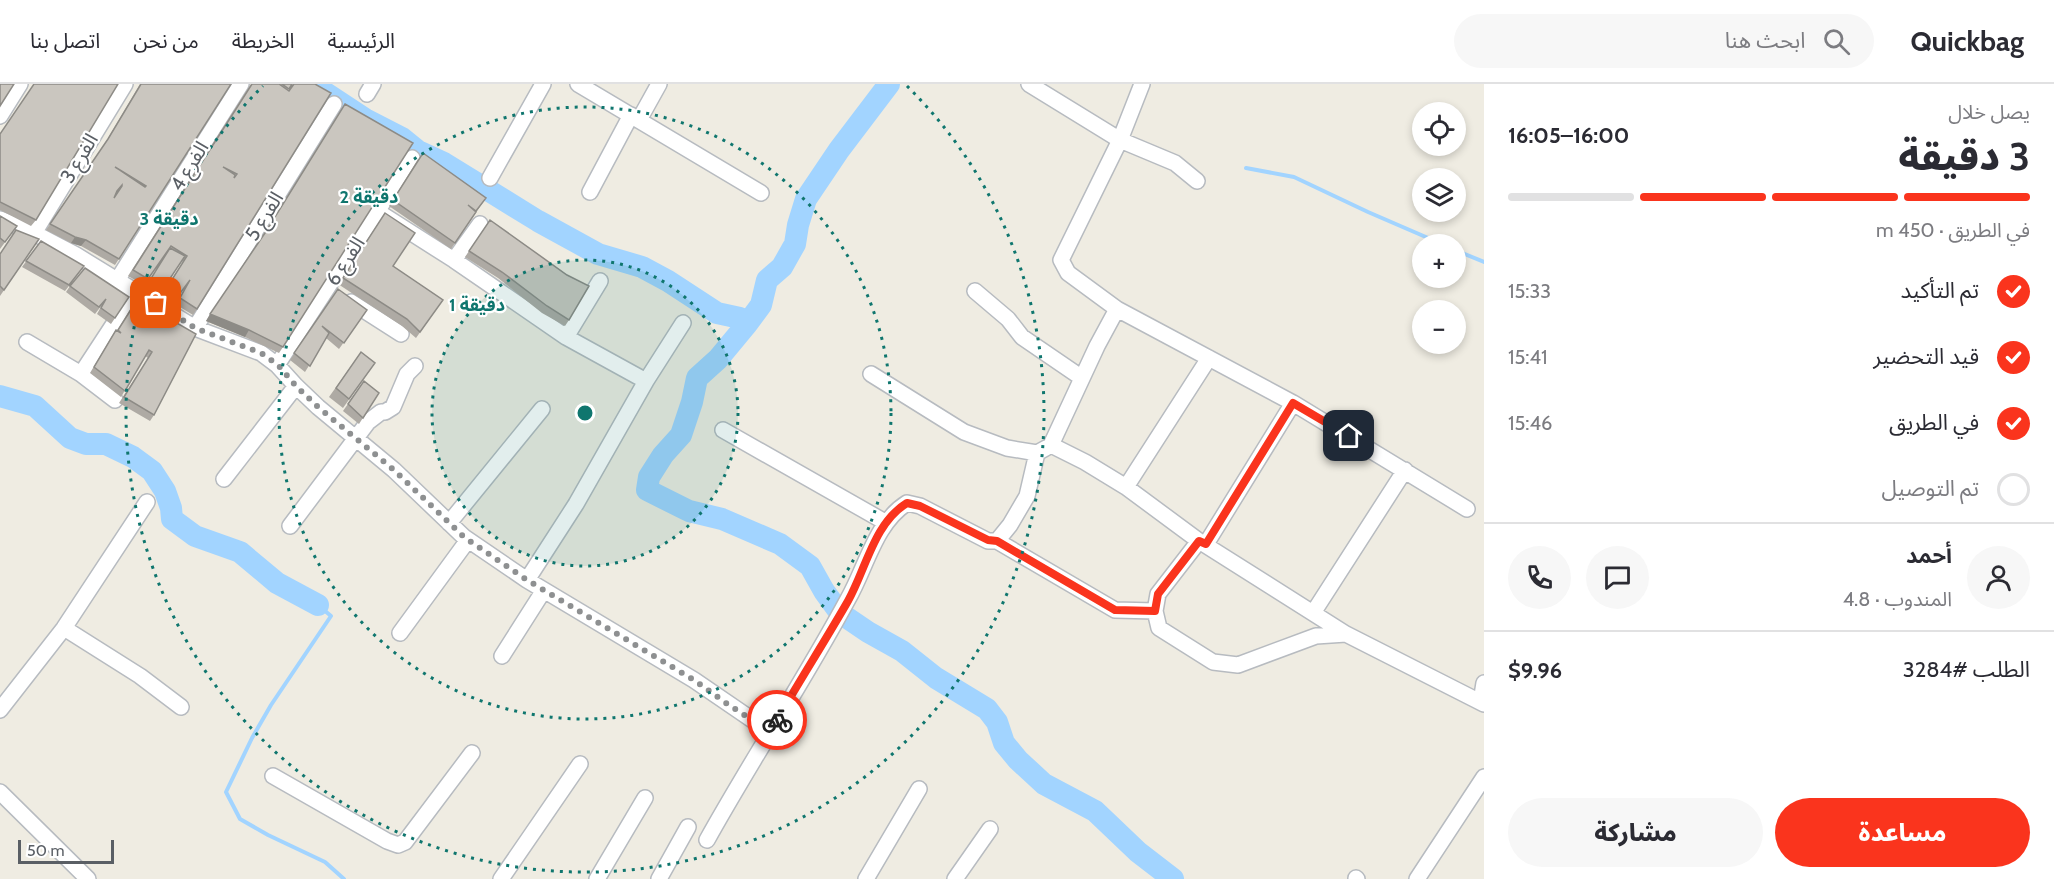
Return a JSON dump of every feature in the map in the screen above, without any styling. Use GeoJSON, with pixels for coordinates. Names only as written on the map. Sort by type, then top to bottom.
{"type":"FeatureCollection","features":[{"type":"Feature","properties":{"kind":"street"},"geometry":{"type":"LineString","coordinates":[[0,116],[20,84]]}},
{"type":"Feature","properties":{"kind":"street","name":"الفرع 3"},"geometry":{"type":"LineString","coordinates":[[34,233],[125,84]]}},
{"type":"Feature","properties":{"kind":"street","name":"الفرع 4"},"geometry":{"type":"LineString","coordinates":[[118,279],[241,84]]}},
{"type":"Feature","properties":{"kind":"street"},"geometry":{"type":"LineString","coordinates":[[490,178],[543,84]]}},
{"type":"Feature","properties":{"kind":"street"},"geometry":{"type":"LineString","coordinates":[[578,84],[761,193]]}},
{"type":"Feature","properties":{"kind":"street"},"geometry":{"type":"LineString","coordinates":[[590,192],[635,117],[659,84]]}},
{"type":"Feature","properties":{"kind":"street"},"geometry":{"type":"LineString","coordinates":[[1142,84],[1120,140],[1061,260],[1068,273],[1117,309],[1293,403],[1467,509]]}},
{"type":"Feature","properties":{"kind":"street"},"geometry":{"type":"LineString","coordinates":[[1033,85],[1120,140],[1175,163],[1197,181]]}},
{"type":"Feature","properties":{"kind":"street","name":"الفرع 5"},"geometry":{"type":"LineString","coordinates":[[195,328],[334,104]]}},
{"type":"Feature","properties":{"kind":"street","name":"الفرع 6"},"geometry":{"type":"LineString","coordinates":[[278,365],[412,158]]}},
{"type":"Feature","properties":{"kind":"street"},"geometry":{"type":"LineString","coordinates":[[377,211],[454,260],[566,337],[646,381]]}},
{"type":"Feature","properties":{"kind":"street"},"geometry":{"type":"LineString","coordinates":[[0,219],[34,233],[118,279],[195,328],[261,353],[278,365],[296,386],[356,440],[394,470],[468,540],[527,580],[694,680],[770,732]]}},
{"type":"Feature","properties":{"kind":"street"},"geometry":{"type":"LineString","coordinates":[[454,260],[480,224]]}},
{"type":"Feature","properties":{"kind":"street"},"geometry":{"type":"LineString","coordinates":[[566,337],[600,281]]}},
{"type":"Feature","properties":{"kind":"street"},"geometry":{"type":"LineString","coordinates":[[328,287],[401,334]]}},
{"type":"Feature","properties":{"kind":"street"},"geometry":{"type":"LineString","coordinates":[[81,374],[136,290]]}},
{"type":"Feature","properties":{"kind":"street"},"geometry":{"type":"LineString","coordinates":[[975,291],[1008,319],[1022,337],[1082,378]]}},
{"type":"Feature","properties":{"kind":"street"},"geometry":{"type":"LineString","coordinates":[[871,374],[964,432],[1007,448],[1037,453],[1051,445],[1117,309]]}},
{"type":"Feature","properties":{"kind":"street"},"geometry":{"type":"LineString","coordinates":[[527,580],[576,504],[646,381],[683,323]]}},
{"type":"Feature","properties":{"kind":"street"},"geometry":{"type":"LineString","coordinates":[[27,342],[81,374],[115,400]]}},
{"type":"Feature","properties":{"kind":"street"},"geometry":{"type":"LineString","coordinates":[[1125,487],[1209,358]]}},
{"type":"Feature","properties":{"kind":"street"},"geometry":{"type":"LineString","coordinates":[[290,526],[368,422],[393,406],[406,374],[415,366]]}},
{"type":"Feature","properties":{"kind":"street"},"geometry":{"type":"LineString","coordinates":[[224,478],[296,386]]}},
{"type":"Feature","properties":{"kind":"street"},"geometry":{"type":"LineString","coordinates":[[1293,403],[1203,542],[1158,594],[1155,611],[1159,628],[1213,662],[1238,665],[1316,636],[1346,634]]}},
{"type":"Feature","properties":{"kind":"street"},"geometry":{"type":"LineString","coordinates":[[449,523],[542,409]]}},
{"type":"Feature","properties":{"kind":"street"},"geometry":{"type":"LineString","coordinates":[[723,430],[885,522]]}},
{"type":"Feature","properties":{"kind":"street"},"geometry":{"type":"LineString","coordinates":[[1051,445],[1085,462],[1125,487],[1203,542],[1346,634],[1482,703],[1484,683]]}},
{"type":"Feature","properties":{"kind":"street"},"geometry":{"type":"LineString","coordinates":[[997,541],[1010,525],[1027,496],[1037,453]]}},
{"type":"Feature","properties":{"kind":"street"},"geometry":{"type":"LineString","coordinates":[[1313,613],[1405,470]]}},
{"type":"Feature","properties":{"kind":"street"},"geometry":{"type":"LineString","coordinates":[[0,710],[64,628],[147,502]]}},
{"type":"Feature","properties":{"kind":"street"},"geometry":{"type":"LineString","coordinates":[[707,840],[849,598],[885,522],[896,510],[907,503],[920,506],[988,540],[997,541],[1115,610],[1155,611]]}},
{"type":"Feature","properties":{"kind":"street"},"geometry":{"type":"LineString","coordinates":[[400,633],[468,540]]}},
{"type":"Feature","properties":{"kind":"street"},"geometry":{"type":"LineString","coordinates":[[502,656],[544,590]]}},
{"type":"Feature","properties":{"kind":"street"},"geometry":{"type":"LineString","coordinates":[[64,628],[140,676],[181,707]]}},
{"type":"Feature","properties":{"kind":"street"},"geometry":{"type":"LineString","coordinates":[[273,776],[387,841],[398,844],[405,842],[472,753]]}},
{"type":"Feature","properties":{"kind":"street"},"geometry":{"type":"LineString","coordinates":[[501,879],[580,764]]}},
{"type":"Feature","properties":{"kind":"street"},"geometry":{"type":"LineString","coordinates":[[1417,879],[1484,777]]}},
{"type":"Feature","properties":{"kind":"street"},"geometry":{"type":"LineString","coordinates":[[866,879],[919,789]]}},
{"type":"Feature","properties":{"kind":"street"},"geometry":{"type":"LineString","coordinates":[[0,792],[88,879]]}},
{"type":"Feature","properties":{"kind":"street"},"geometry":{"type":"LineString","coordinates":[[597,879],[645,798]]}},
{"type":"Feature","properties":{"kind":"street"},"geometry":{"type":"LineString","coordinates":[[660,879],[688,827]]}},
{"type":"Feature","properties":{"kind":"street"},"geometry":{"type":"LineString","coordinates":[[955,879],[990,829]]}},
{"type":"Feature","properties":{"kind":"building"},"geometry":{"type":"Polygon","coordinates":[[[0,84],[14,84],[0,106],[0,84]]]}},
{"type":"Feature","properties":{"kind":"building"},"geometry":{"type":"Polygon","coordinates":[[[34,84],[118,84],[36,220],[0,202],[0,134],[34,84]]]}},
{"type":"Feature","properties":{"kind":"building"},"geometry":{"type":"Polygon","coordinates":[[[141,84],[231,84],[119,259],[86,240],[50,224],[108,139],[141,84]],[[115,167],[145,187],[146,186],[115,167]]]}},
{"type":"Feature","properties":{"kind":"building"},"geometry":{"type":"Polygon","coordinates":[[[252,84],[279,84],[289,91],[294,84],[315,84],[331,93],[197,309],[180,298],[190,280],[178,296],[166,289],[187,256],[171,246],[148,279],[133,270],[252,84]]]}},
{"type":"Feature","properties":{"kind":"building"},"geometry":{"type":"Polygon","coordinates":[[[282,84],[292,84],[289,89],[282,84]]]}},
{"type":"Feature","properties":{"kind":"building"},"geometry":{"type":"Polygon","coordinates":[[[345,104],[413,143],[283,347],[210,314],[265,233],[345,104]]]}},
{"type":"Feature","properties":{"kind":"building"},"geometry":{"type":"Polygon","coordinates":[[[423,153],[486,198],[476,211],[468,205],[476,212],[455,243],[393,200],[423,153]]]}},
{"type":"Feature","properties":{"kind":"building"},"geometry":{"type":"Polygon","coordinates":[[[385,213],[415,233],[393,266],[443,300],[420,332],[407,319],[343,278],[385,213]]]}},
{"type":"Feature","properties":{"kind":"building"},"geometry":{"type":"Polygon","coordinates":[[[0,216],[17,226],[5,242],[0,238],[0,216]]]}},
{"type":"Feature","properties":{"kind":"building"},"geometry":{"type":"Polygon","coordinates":[[[490,220],[567,275],[589,286],[569,320],[469,251],[490,220]]]}},
{"type":"Feature","properties":{"kind":"building"},"geometry":{"type":"Polygon","coordinates":[[[16,230],[39,239],[4,290],[0,286],[0,254],[16,230]]]}},
{"type":"Feature","properties":{"kind":"building"},"geometry":{"type":"Polygon","coordinates":[[[41,241],[84,266],[69,285],[26,261],[41,241]]]}},
{"type":"Feature","properties":{"kind":"building"},"geometry":{"type":"Polygon","coordinates":[[[170,248],[185,256],[163,289],[150,280],[170,248]]]}},
{"type":"Feature","properties":{"kind":"building"},"geometry":{"type":"Polygon","coordinates":[[[85,268],[129,297],[115,318],[101,308],[106,299],[99,307],[70,286],[85,268]]]}},
{"type":"Feature","properties":{"kind":"building"},"geometry":{"type":"Polygon","coordinates":[[[338,289],[367,310],[344,343],[322,326],[329,333],[310,366],[294,353],[338,289]]]}},
{"type":"Feature","properties":{"kind":"building"},"geometry":{"type":"Polygon","coordinates":[[[137,300],[196,334],[154,415],[124,397],[152,352],[149,350],[125,391],[94,367],[116,330],[121,333],[118,330],[137,300]]]}},
{"type":"Feature","properties":{"kind":"building"},"geometry":{"type":"Polygon","coordinates":[[[361,352],[375,363],[349,399],[336,388],[361,352]]]}},
{"type":"Feature","properties":{"kind":"building"},"geometry":{"type":"Polygon","coordinates":[[[364,381],[379,393],[363,418],[348,404],[364,381]]]}},
{"type":"Feature","properties":{"kind":"waterway"},"geometry":{"type":"LineString","coordinates":[[312,84],[365,119],[402,138],[418,151],[444,163],[538,221],[598,254],[642,267],[717,313],[740,318],[747,324],[718,359],[697,378],[681,435],[663,455],[649,477],[647,490],[689,511],[722,519],[780,544],[810,566],[840,613],[902,651],[936,678],[987,709],[997,722],[1004,743],[1018,760],[1044,784],[1095,811],[1138,852],[1173,879]]}},
{"type":"Feature","properties":{"kind":"waterway"},"geometry":{"type":"LineString","coordinates":[[747,324],[761,305],[767,280],[782,267],[795,244],[806,199],[839,150],[889,84]]}},
{"type":"Feature","properties":{"kind":"waterway"},"geometry":{"type":"LineString","coordinates":[[1246,168],[1294,177],[1419,234]]}},
{"type":"Feature","properties":{"kind":"waterway"},"geometry":{"type":"LineString","coordinates":[[1466,255],[1484,262]]}},
{"type":"Feature","properties":{"kind":"waterway"},"geometry":{"type":"LineString","coordinates":[[0,396],[35,406],[70,438],[86,444],[106,444],[133,457],[152,471],[165,491],[172,519],[195,536],[240,552],[277,583],[318,605]]}},
{"type":"Feature","properties":{"kind":"waterway"},"geometry":{"type":"LineString","coordinates":[[318,605],[331,616],[271,705],[226,792],[240,819],[325,862],[344,879]]}},
{"type":"Feature","properties":{"kind":"way so far"},"geometry":{"type":"LineString","coordinates":[[156,303],[195,328],[261,353],[278,365],[296,386],[356,440],[394,470],[464,537],[527,580],[694,680],[770,732],[777,720]]}},
{"type":"Feature","properties":{"kind":"route"},"geometry":{"type":"LineString","coordinates":[[777,720],[849,598],[885,522],[896,510],[907,503],[920,506],[988,540],[997,541],[1115,610],[1155,611],[1158,594],[1199,541],[1206,544],[1293,403],[1349,436]]}}]}
